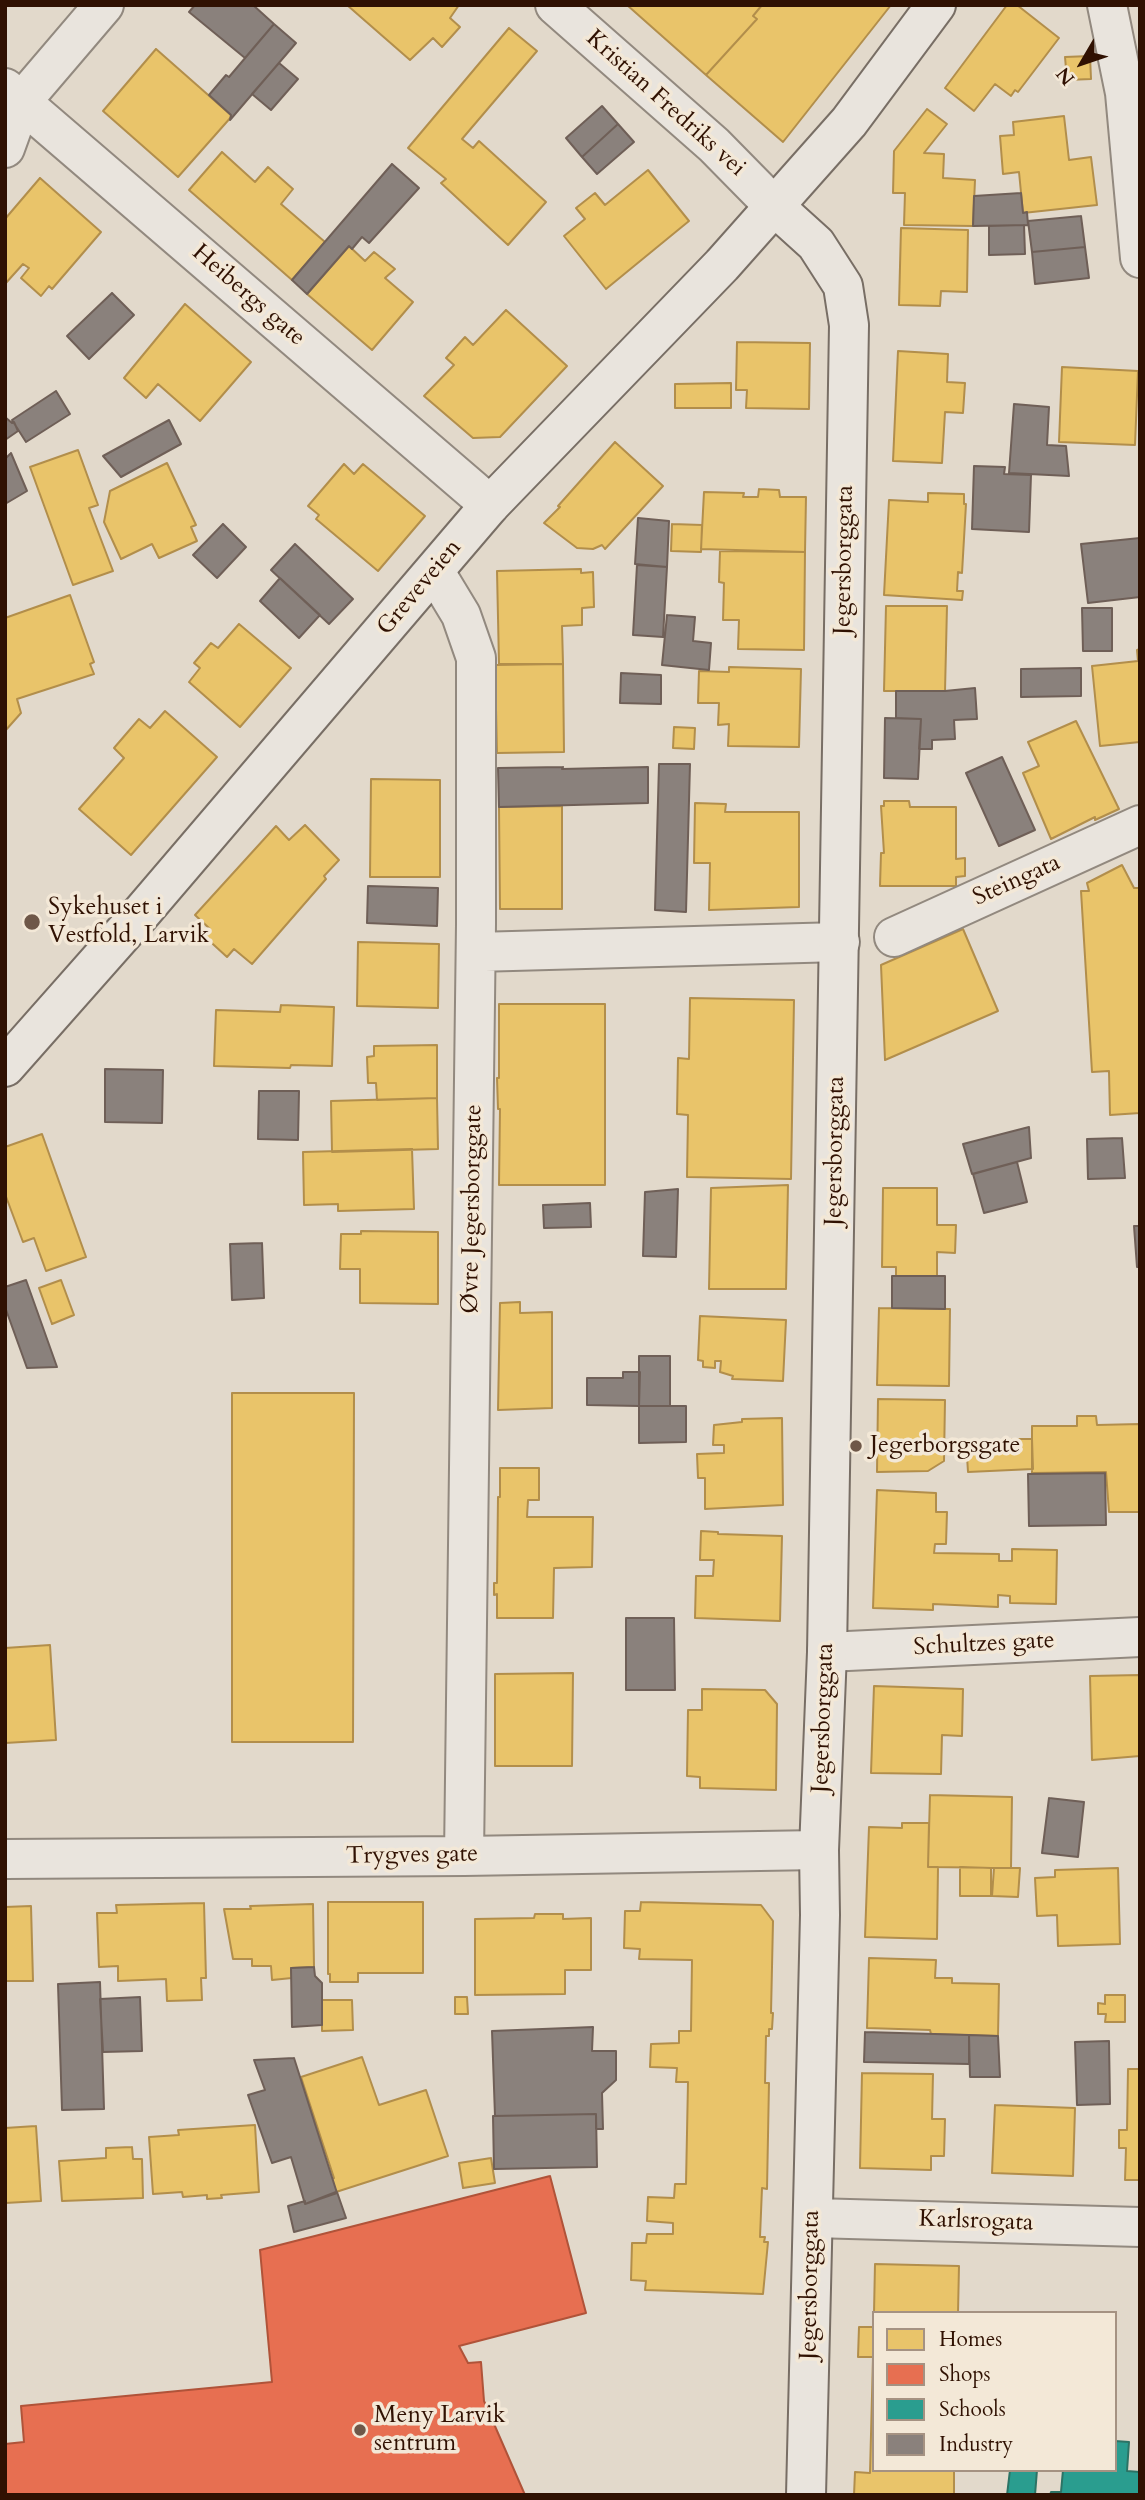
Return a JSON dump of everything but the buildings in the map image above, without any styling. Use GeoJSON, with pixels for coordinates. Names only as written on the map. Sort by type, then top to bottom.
{"type":"FeatureCollection","features":[{"type":"Feature","properties":{"kind":"street"},"geometry":{"type":"LineString","coordinates":[[5,148],[14,94],[104,5]]}},
{"type":"Feature","properties":{"kind":"street","name":"Kristian Fredriks vei"},"geometry":{"type":"LineString","coordinates":[[555,5],[714,145],[774,206]]}},
{"type":"Feature","properties":{"kind":"street","name":"Greveveien"},"geometry":{"type":"LineString","coordinates":[[5,1067],[113,946],[490,505],[722,265],[849,122],[936,5]]}},
{"type":"Feature","properties":{"kind":"street"},"geometry":{"type":"LineString","coordinates":[[1107,5],[1133,92],[1140,258]]}},
{"type":"Feature","properties":{"kind":"street","name":"Heibergs gate"},"geometry":{"type":"LineString","coordinates":[[14,94],[490,505]]}},
{"type":"Feature","properties":{"kind":"street","name":"Jegersborggata"},"geometry":{"type":"LineString","coordinates":[[774,206],[816,244],[843,286],[849,325],[827,1652],[819,1850],[820,1915],[806,2495]]}},
{"type":"Feature","properties":{"kind":"street","name":"Øvre Jegersborggate"},"geometry":{"type":"LineString","coordinates":[[435,572],[461,615],[476,658],[476,952],[464,1856]]}},
{"type":"Feature","properties":{"kind":"street","name":"Steingata"},"geometry":{"type":"LineString","coordinates":[[894,937],[1140,825]]}},
{"type":"Feature","properties":{"kind":"street"},"geometry":{"type":"LineString","coordinates":[[476,952],[840,942]]}},
{"type":"Feature","properties":{"kind":"street","name":"Schultzes gate"},"geometry":{"type":"LineString","coordinates":[[827,1652],[1140,1637]]}},
{"type":"Feature","properties":{"kind":"street","name":"Trygves gate"},"geometry":{"type":"LineString","coordinates":[[5,1859],[819,1850]]}},
{"type":"Feature","properties":{"kind":"street","name":"Karlsrogata"},"geometry":{"type":"LineString","coordinates":[[813,2218],[1140,2227]]}},
{"type":"Feature","properties":{"kind":"place","name":"Sykehuset i Vestfold, Larvik"},"geometry":{"type":"Point","coordinates":[32,922]}},
{"type":"Feature","properties":{"kind":"place","name":"Jegerborgsgate"},"geometry":{"type":"Point","coordinates":[856,1446]}},
{"type":"Feature","properties":{"kind":"place","name":"Meny Larvik sentrum"},"geometry":{"type":"Point","coordinates":[360,2430]}}]}
